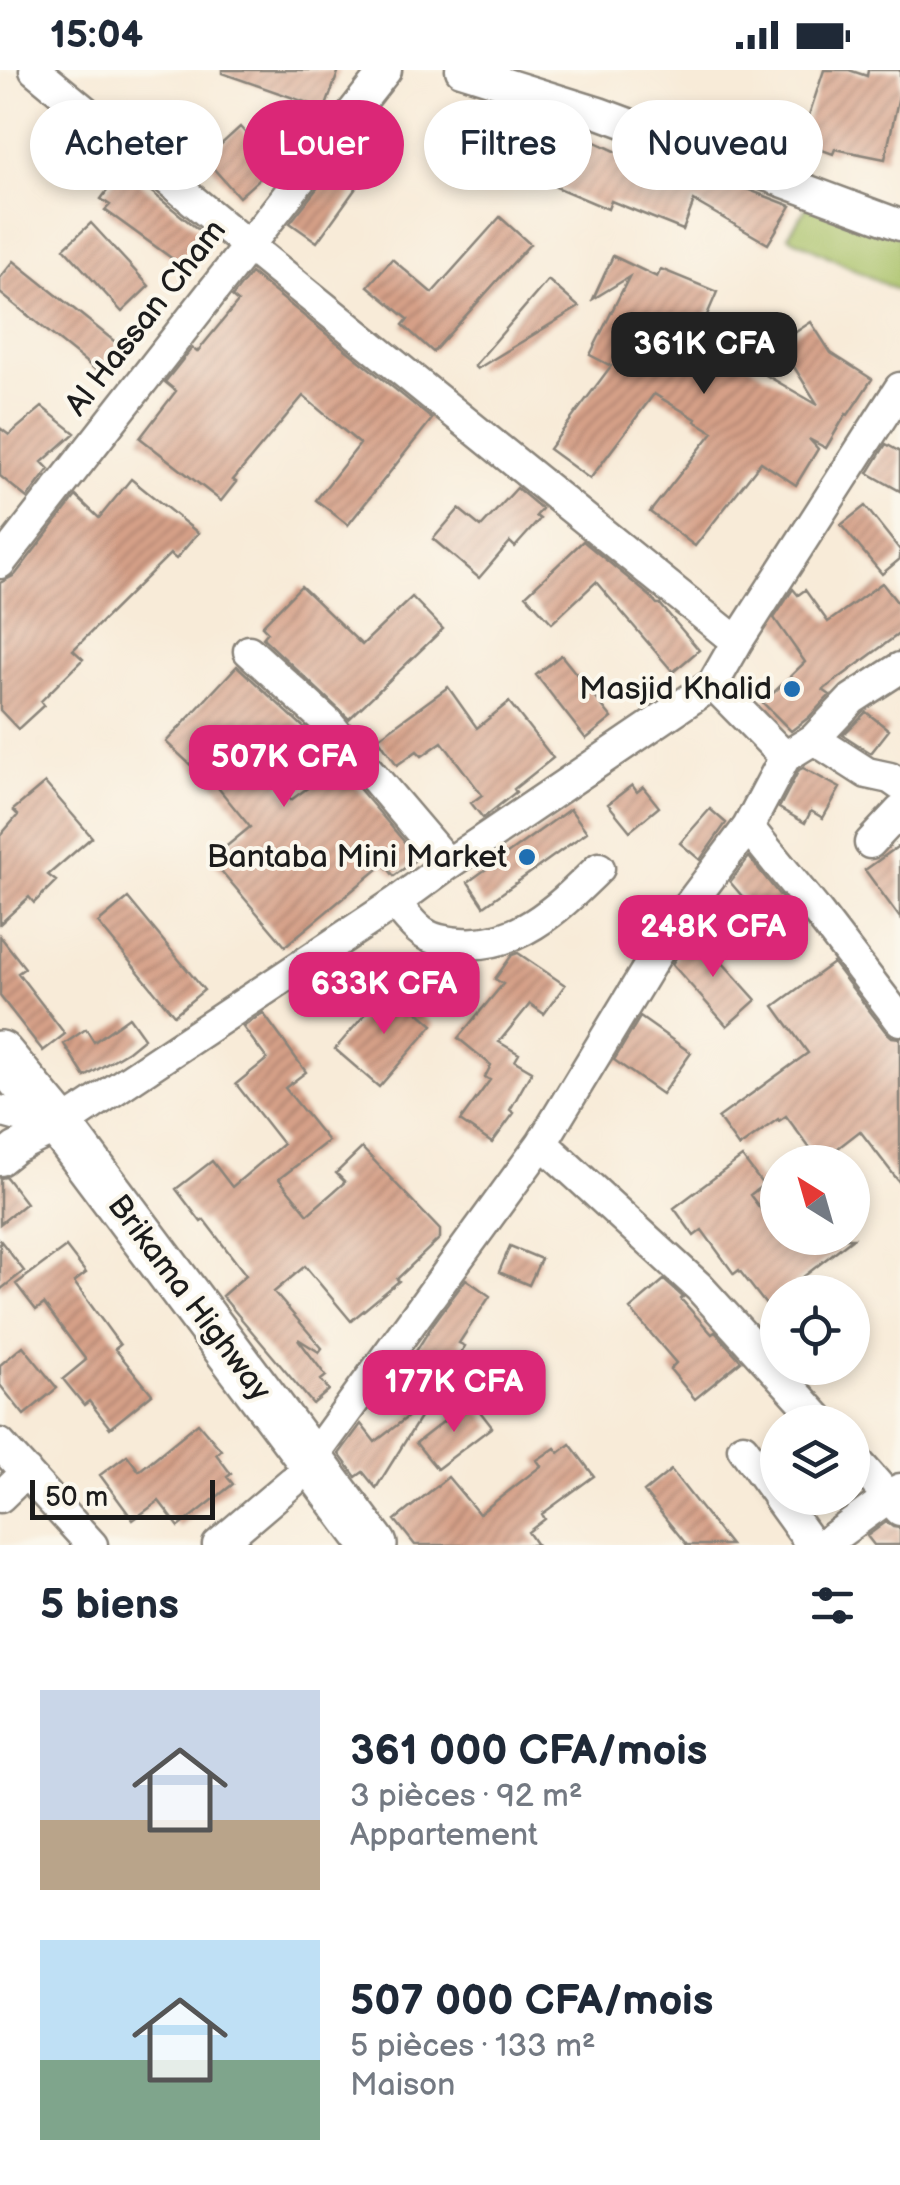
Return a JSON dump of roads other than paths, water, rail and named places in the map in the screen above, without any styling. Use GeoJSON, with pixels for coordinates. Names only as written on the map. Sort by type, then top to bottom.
{"type":"FeatureCollection","features":[{"type":"Feature","properties":{"kind":"highway","name":"Brikama Highway"},"geometry":{"type":"LineString","coordinates":[[0,1054],[19,1124],[301,1470],[374,1545]]}},
{"type":"Feature","properties":{"kind":"highway","name":"Brikama Highway"},"geometry":{"type":"LineString","coordinates":[[301,1470],[339,1545]]}},
{"type":"Feature","properties":{"kind":"street"},"geometry":{"type":"LineString","coordinates":[[35,70],[737,642]]}},
{"type":"Feature","properties":{"kind":"street","name":"Al Hassan Cham"},"geometry":{"type":"LineString","coordinates":[[0,562],[386,70]]}},
{"type":"Feature","properties":{"kind":"street"},"geometry":{"type":"LineString","coordinates":[[461,70],[599,113],[900,225]]}},
{"type":"Feature","properties":{"kind":"street"},"geometry":{"type":"LineString","coordinates":[[19,1124],[395,903],[713,684],[900,388]]}},
{"type":"Feature","properties":{"kind":"street"},"geometry":{"type":"LineString","coordinates":[[249,651],[327,722],[448,864]]}},
{"type":"Feature","properties":{"kind":"street"},"geometry":{"type":"LineString","coordinates":[[218,1545],[301,1470],[542,1143],[674,925],[748,827],[785,757],[814,738],[852,699],[900,668]]}},
{"type":"Feature","properties":{"kind":"street"},"geometry":{"type":"LineString","coordinates":[[713,684],[785,757]]}},
{"type":"Feature","properties":{"kind":"street"},"geometry":{"type":"LineString","coordinates":[[814,738],[867,773],[890,778],[900,785]]}},
{"type":"Feature","properties":{"kind":"street"},"geometry":{"type":"LineString","coordinates":[[870,844],[900,811]]}},
{"type":"Feature","properties":{"kind":"street"},"geometry":{"type":"LineString","coordinates":[[748,827],[900,1020]]}},
{"type":"Feature","properties":{"kind":"street"},"geometry":{"type":"LineString","coordinates":[[395,903],[423,933],[444,942],[474,945],[503,940],[534,926],[599,868]]}},
{"type":"Feature","properties":{"kind":"street"},"geometry":{"type":"LineString","coordinates":[[542,1143],[699,1287],[807,1405]]}},
{"type":"Feature","properties":{"kind":"street"},"geometry":{"type":"LineString","coordinates":[[0,1444],[92,1545]]}},
{"type":"Feature","properties":{"kind":"street"},"geometry":{"type":"LineString","coordinates":[[743,1448],[760,1472]]}},
{"type":"Feature","properties":{"kind":"street"},"geometry":{"type":"LineString","coordinates":[[0,1497],[26,1472]]}},
{"type":"Feature","properties":{"kind":"street"},"geometry":{"type":"LineString","coordinates":[[824,1545],[896,1498],[870,1473]]}},
{"type":"Feature","properties":{"kind":"street"},"geometry":{"type":"LineString","coordinates":[[791,1515],[812,1545]]}},
{"type":"Feature","properties":{"kind":"place","name":"Masjid Khalid"},"geometry":{"type":"Point","coordinates":[792,689]}},
{"type":"Feature","properties":{"kind":"place","name":"Bantaba Mini Market"},"geometry":{"type":"Point","coordinates":[527,857]}}]}
